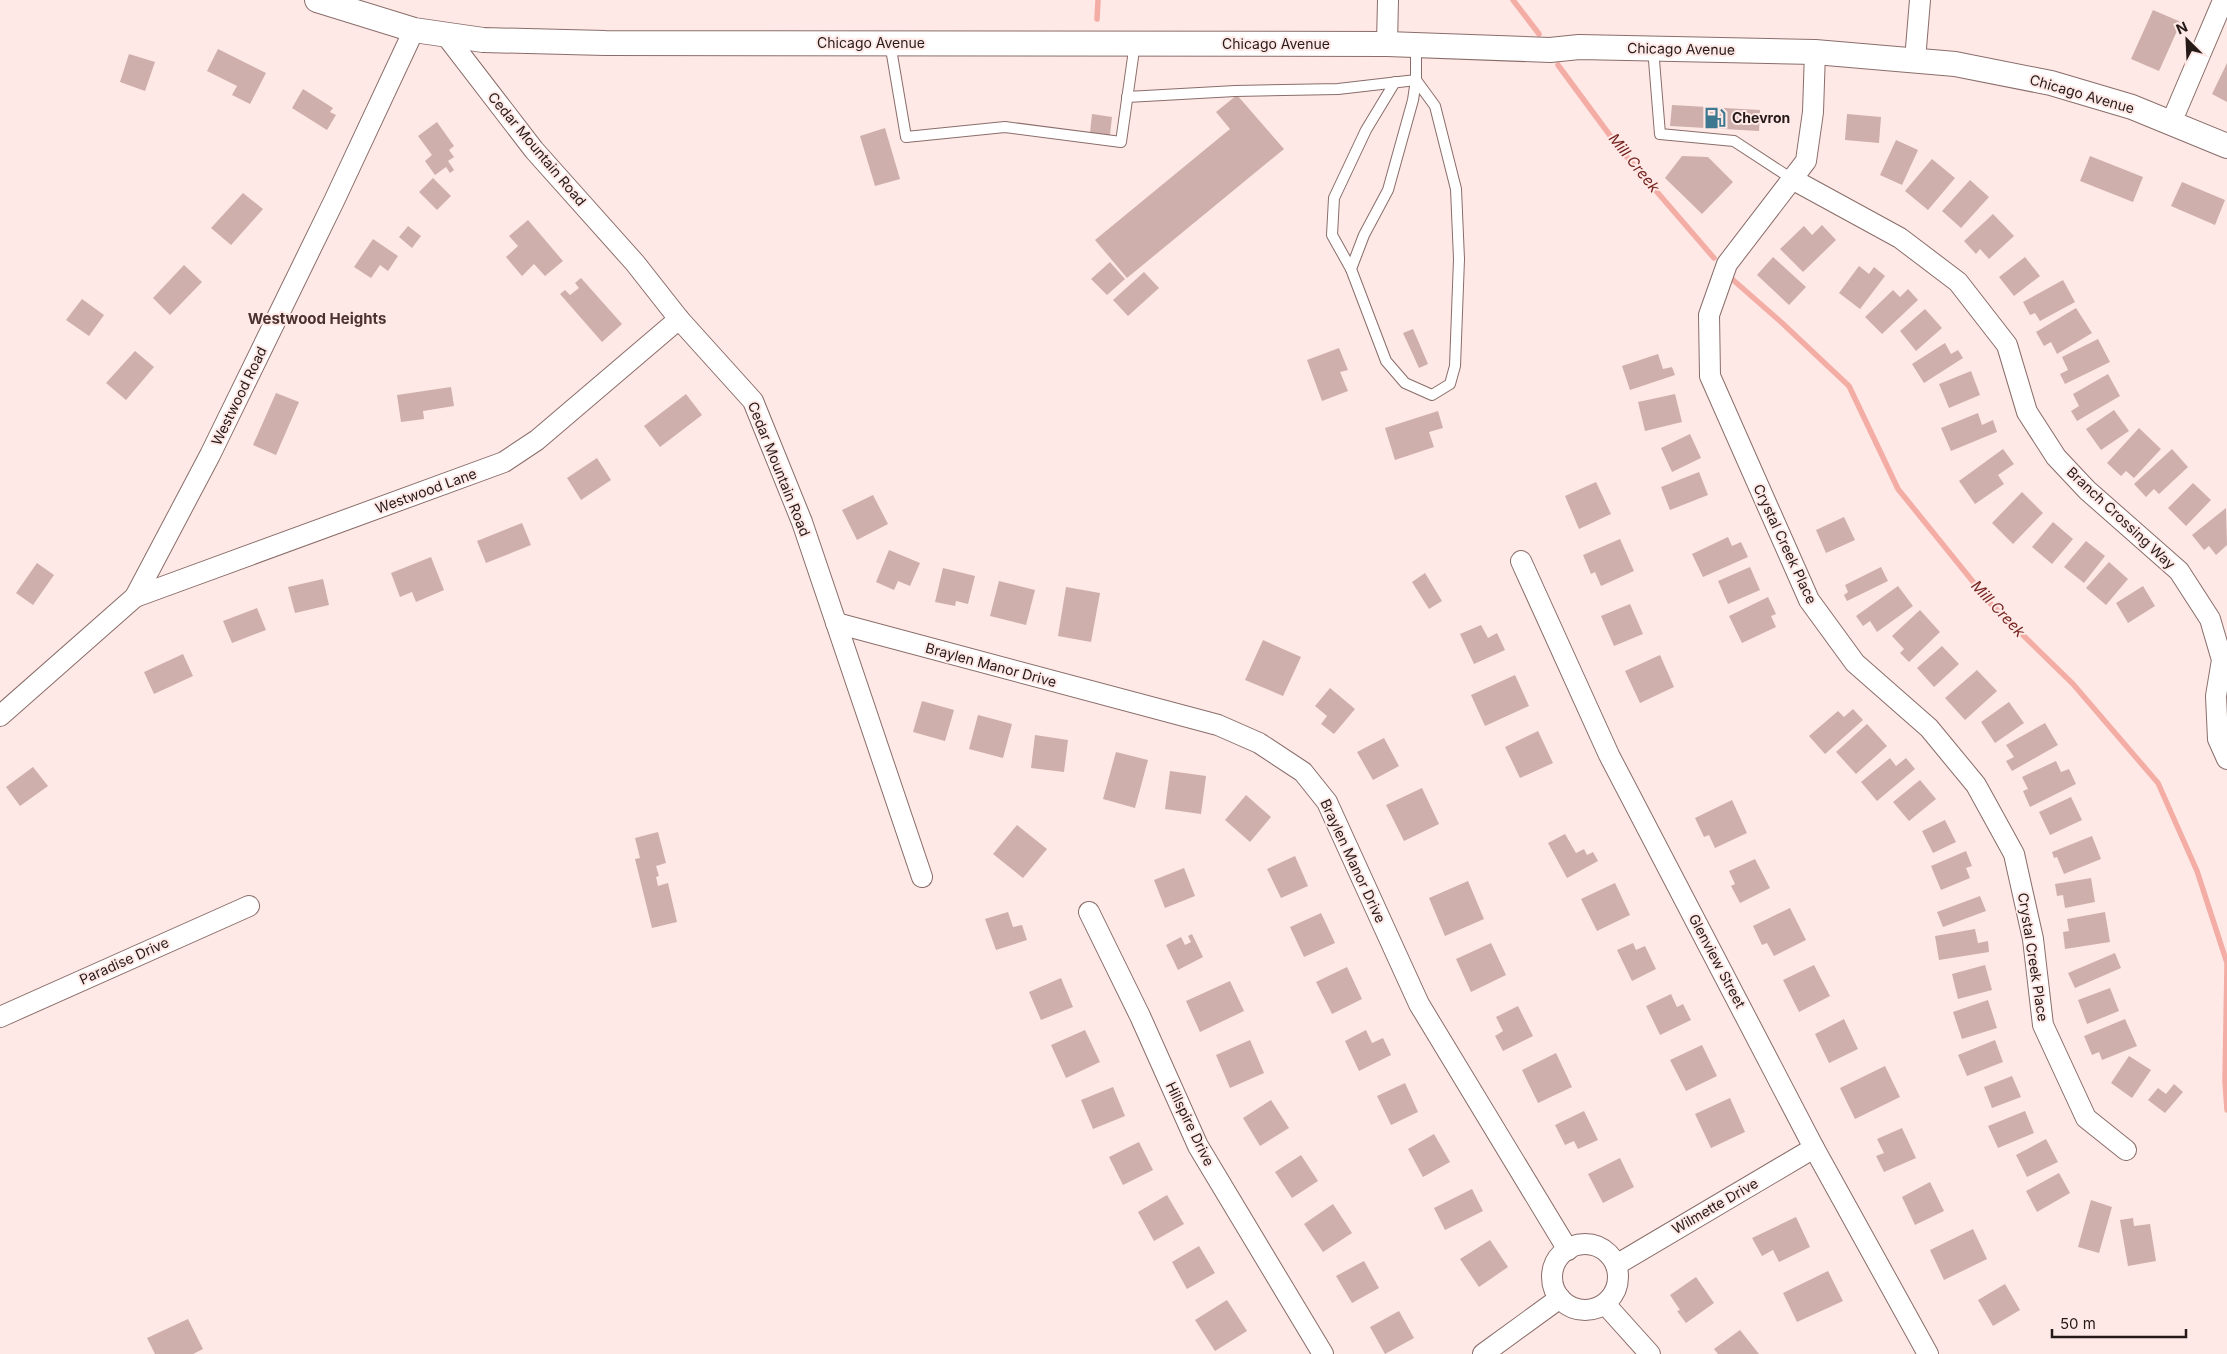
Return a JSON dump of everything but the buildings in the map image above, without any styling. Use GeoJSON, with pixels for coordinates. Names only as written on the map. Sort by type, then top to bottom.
{"type":"FeatureCollection","features":[{"type":"Feature","properties":{"kind":"street","name":"Chicago Avenue"},"geometry":{"type":"LineString","coordinates":[[317,0],[414,30],[483,40],[605,43],[1387,44],[1550,50],[1579,47],[1815,52],[1955,64],[2050,83],[2132,106],[2227,146]]}},
{"type":"Feature","properties":{"kind":"street"},"geometry":{"type":"LineString","coordinates":[[1387,44],[1388,0]]}},
{"type":"Feature","properties":{"kind":"street"},"geometry":{"type":"LineString","coordinates":[[1915,60],[1920,0]]}},
{"type":"Feature","properties":{"kind":"street"},"geometry":{"type":"LineString","coordinates":[[2171,123],[2222,3]]}},
{"type":"Feature","properties":{"kind":"street","name":"Westwood Road"},"geometry":{"type":"LineString","coordinates":[[0,716],[135,597],[240,394],[334,201],[414,30]]}},
{"type":"Feature","properties":{"kind":"street","name":"Cedar Mountain Road"},"geometry":{"type":"LineString","coordinates":[[444,33],[534,150],[634,263],[678,319],[753,401],[802,522],[922,877]]}},
{"type":"Feature","properties":{"kind":"street","name":"Crystal Creek Place"},"geometry":{"type":"LineString","coordinates":[[1815,52],[1813,112],[1806,161],[1727,264],[1709,315],[1710,376],[1809,600],[1855,663],[1930,728],[1976,785],[2014,854],[2032,939],[2043,1025],[2086,1118],[2126,1150]]}},
{"type":"Feature","properties":{"kind":"street","name":"Branch Crossing Way"},"geometry":{"type":"LineString","coordinates":[[1792,179],[1900,238],[1958,282],[2007,345],[2027,412],[2056,456],[2087,490],[2178,571],[2210,620],[2225,660],[2216,696],[2218,738],[2227,758]]}},
{"type":"Feature","properties":{"kind":"street","name":"Westwood Lane"},"geometry":{"type":"LineString","coordinates":[[135,597],[504,462],[537,440],[678,319]]}},
{"type":"Feature","properties":{"kind":"street","name":"Glenview Street"},"geometry":{"type":"LineString","coordinates":[[1521,562],[1610,755],[1814,1148],[1928,1354]]}},
{"type":"Feature","properties":{"kind":"street","name":"Braylen Manor Drive"},"geometry":{"type":"LineString","coordinates":[[836,623],[1218,725],[1259,743],[1303,772],[1327,802],[1419,1004],[1568,1250]]}},
{"type":"Feature","properties":{"kind":"street","name":"Paradise Drive"},"geometry":{"type":"LineString","coordinates":[[0,1017],[249,906]]}},
{"type":"Feature","properties":{"kind":"street","name":"Hillspire Drive"},"geometry":{"type":"LineString","coordinates":[[1088,912],[1140,1016],[1198,1146],[1323,1354]]}},
{"type":"Feature","properties":{"kind":"street","name":"Wilmette Drive"},"geometry":{"type":"LineString","coordinates":[[1616,1265],[1814,1148]]}},
{"type":"Feature","properties":{"kind":"street"},"geometry":{"type":"LineString","coordinates":[[1586,1244],[1595,1246],[1611,1256],[1616,1265],[1618,1275],[1617,1286],[1613,1296],[1605,1304],[1596,1308],[1582,1310],[1567,1305],[1554,1289],[1553,1272],[1559,1257],[1568,1250],[1586,1244]]}},
{"type":"Feature","properties":{"kind":"street"},"geometry":{"type":"LineString","coordinates":[[1483,1354],[1560,1298]]}},
{"type":"Feature","properties":{"kind":"street"},"geometry":{"type":"LineString","coordinates":[[1605,1304],[1650,1354]]}},
{"type":"Feature","properties":{"kind":"lane"},"geometry":{"type":"LineString","coordinates":[[890,43],[906,137],[1005,127],[1120,142],[1135,44]]}},
{"type":"Feature","properties":{"kind":"lane"},"geometry":{"type":"LineString","coordinates":[[1351,269],[1364,234],[1388,190],[1413,100],[1416,80],[1416,45]]}},
{"type":"Feature","properties":{"kind":"lane"},"geometry":{"type":"LineString","coordinates":[[1653,48],[1660,134],[1734,141],[1792,179]]}},
{"type":"Feature","properties":{"kind":"lane"},"geometry":{"type":"LineString","coordinates":[[1127,97],[1235,90],[1338,89],[1416,80]]}},
{"type":"Feature","properties":{"kind":"lane"},"geometry":{"type":"LineString","coordinates":[[1395,82],[1366,130],[1334,198],[1332,235],[1351,269],[1386,361],[1405,384],[1432,395],[1450,384],[1455,366],[1460,259],[1456,189],[1434,106],[1416,80]]}},
{"type":"Feature","properties":{"kind":"waterway"},"geometry":{"type":"LineString","coordinates":[[1097,19],[1098,0]]}},
{"type":"Feature","properties":{"kind":"waterway","name":"Mill Creek"},"geometry":{"type":"LineString","coordinates":[[1513,0],[1539,34]]}},
{"type":"Feature","properties":{"kind":"waterway","name":"Mill Creek"},"geometry":{"type":"LineString","coordinates":[[1558,65],[1620,149],[1714,258]]}},
{"type":"Feature","properties":{"kind":"waterway","name":"Mill Creek"},"geometry":{"type":"LineString","coordinates":[[1732,279],[1849,386],[1898,489],[1991,604],[2073,684],[2158,783],[2197,871],[2227,963]]}},
{"type":"Feature","properties":{"kind":"waterway","name":"Mill Creek"},"geometry":{"type":"LineString","coordinates":[[2227,965],[2225,1081],[2227,1110]]}},
{"type":"Feature","properties":{"kind":"place","name":"Chevron"},"geometry":{"type":"Point","coordinates":[1715,118]}},
{"type":"Feature","properties":{"kind":"district","name":"Westwood Heights"},"geometry":{"type":"Point","coordinates":[317,319]}}]}
